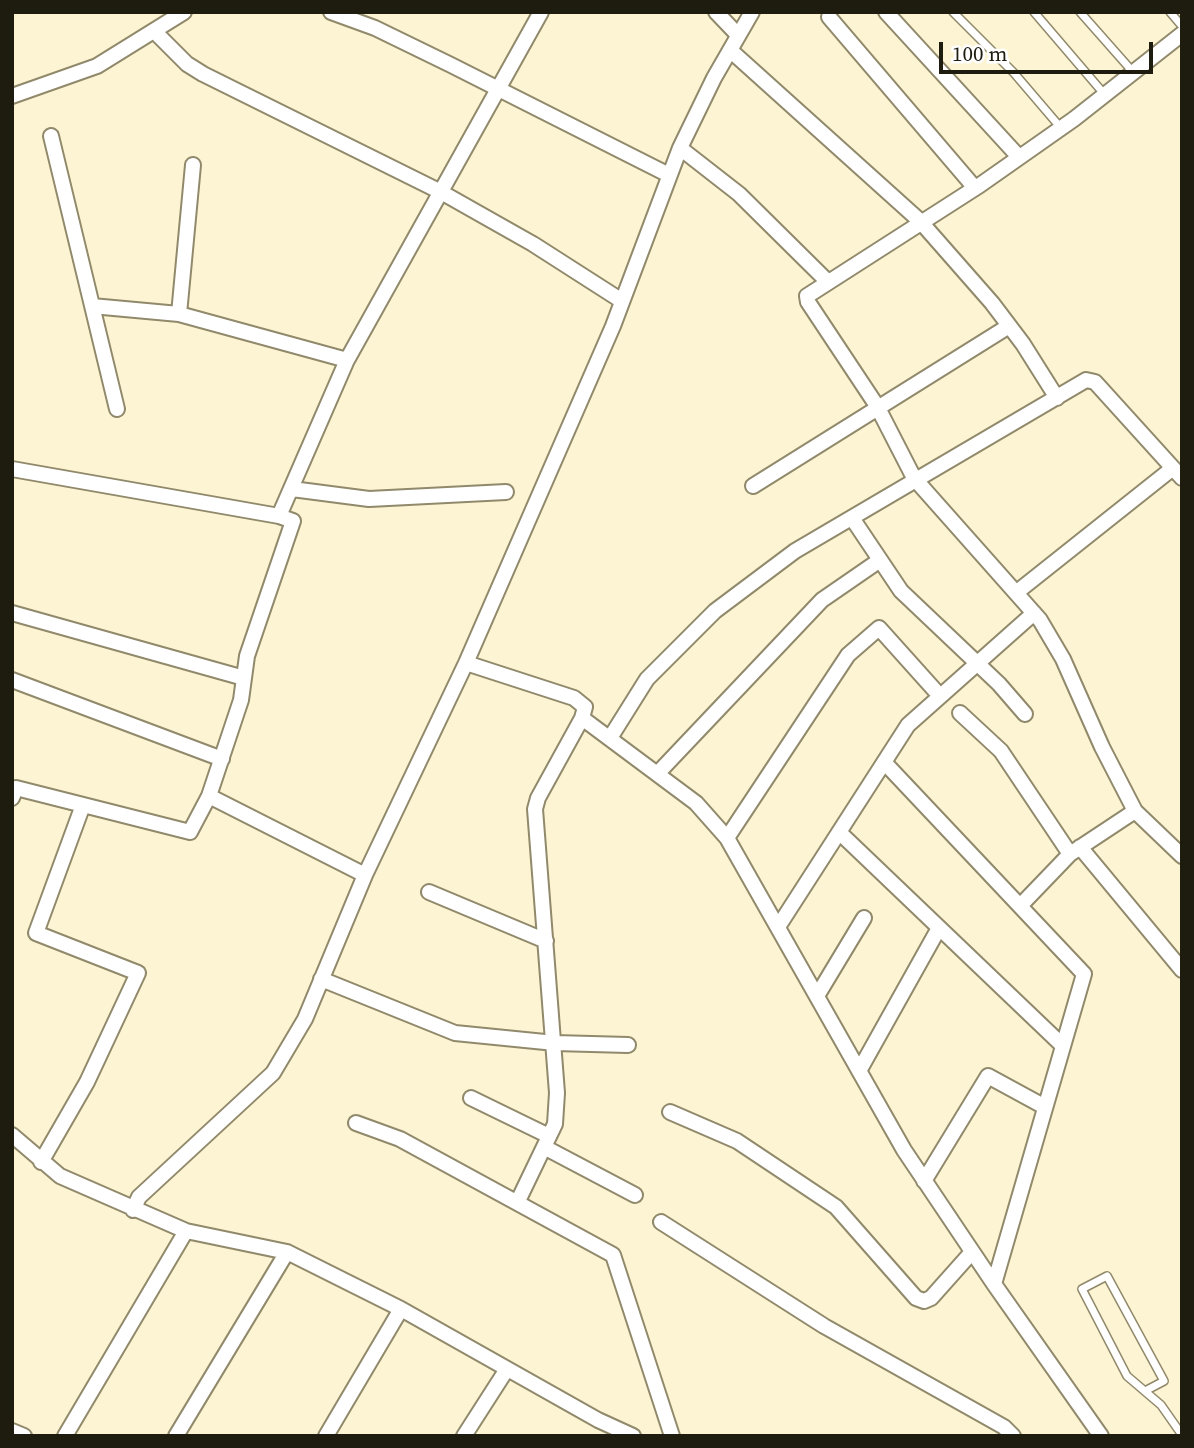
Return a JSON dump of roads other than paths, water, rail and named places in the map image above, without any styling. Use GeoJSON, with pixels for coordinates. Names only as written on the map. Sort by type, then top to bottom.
{"type":"FeatureCollection","features":[{"type":"Feature","properties":{"kind":"street"},"geometry":{"type":"LineString","coordinates":[[12,96],[97,66],[184,12]]}},
{"type":"Feature","properties":{"kind":"street"},"geometry":{"type":"LineString","coordinates":[[331,12],[375,28],[669,175]]}},
{"type":"Feature","properties":{"kind":"street"},"geometry":{"type":"LineString","coordinates":[[279,516],[347,360],[541,12]]}},
{"type":"Feature","properties":{"kind":"street"},"geometry":{"type":"LineString","coordinates":[[716,12],[738,35]]}},
{"type":"Feature","properties":{"kind":"street"},"geometry":{"type":"LineString","coordinates":[[133,1210],[139,1197],[273,1073],[305,1019],[365,874],[466,663],[622,301],[680,148],[752,12]]}},
{"type":"Feature","properties":{"kind":"street"},"geometry":{"type":"LineString","coordinates":[[886,12],[1019,157]]}},
{"type":"Feature","properties":{"kind":"street"},"geometry":{"type":"LineString","coordinates":[[828,17],[975,188]]}},
{"type":"Feature","properties":{"kind":"street"},"geometry":{"type":"LineString","coordinates":[[155,32],[187,64],[203,74],[441,192],[533,244],[622,301]]}},
{"type":"Feature","properties":{"kind":"street"},"geometry":{"type":"LineString","coordinates":[[1182,34],[1061,128],[975,188],[807,296],[808,302],[877,406],[914,478],[1034,613],[1063,659],[1102,747],[1135,811],[1182,856]]}},
{"type":"Feature","properties":{"kind":"street"},"geometry":{"type":"LineString","coordinates":[[730,50],[920,221],[1009,326],[1057,398]]}},
{"type":"Feature","properties":{"kind":"street"},"geometry":{"type":"LineString","coordinates":[[51,136],[117,409]]}},
{"type":"Feature","properties":{"kind":"street"},"geometry":{"type":"LineString","coordinates":[[680,148],[739,194],[827,281]]}},
{"type":"Feature","properties":{"kind":"street"},"geometry":{"type":"LineString","coordinates":[[179,314],[193,165]]}},
{"type":"Feature","properties":{"kind":"street"},"geometry":{"type":"LineString","coordinates":[[92,306],[179,314],[347,360]]}},
{"type":"Feature","properties":{"kind":"street"},"geometry":{"type":"LineString","coordinates":[[753,486],[877,406],[1009,326]]}},
{"type":"Feature","properties":{"kind":"street"},"geometry":{"type":"LineString","coordinates":[[610,738],[646,679],[715,611],[795,551],[914,478],[1090,379],[1177,473],[1017,592]]}},
{"type":"Feature","properties":{"kind":"street"},"geometry":{"type":"LineString","coordinates":[[12,469],[279,516],[293,521],[247,656],[242,700],[209,796],[190,832],[16,788],[12,798]]}},
{"type":"Feature","properties":{"kind":"street"},"geometry":{"type":"LineString","coordinates":[[292,489],[369,499],[506,492]]}},
{"type":"Feature","properties":{"kind":"street"},"geometry":{"type":"LineString","coordinates":[[852,518],[901,591],[977,663],[1025,714]]}},
{"type":"Feature","properties":{"kind":"street"},"geometry":{"type":"LineString","coordinates":[[658,772],[822,600],[880,560]]}},
{"type":"Feature","properties":{"kind":"street"},"geometry":{"type":"LineString","coordinates":[[12,613],[244,678]]}},
{"type":"Feature","properties":{"kind":"street"},"geometry":{"type":"LineString","coordinates":[[778,927],[908,725],[1034,613]]}},
{"type":"Feature","properties":{"kind":"street"},"geometry":{"type":"LineString","coordinates":[[727,838],[848,655],[879,628],[940,696]]}},
{"type":"Feature","properties":{"kind":"street"},"geometry":{"type":"LineString","coordinates":[[466,663],[579,700],[585,707],[582,718],[538,798],[535,810],[558,1093],[555,1124],[518,1201]]}},
{"type":"Feature","properties":{"kind":"street"},"geometry":{"type":"LineString","coordinates":[[12,680],[222,759]]}},
{"type":"Feature","properties":{"kind":"street"},"geometry":{"type":"LineString","coordinates":[[960,713],[1002,751],[1075,851],[1182,971]]}},
{"type":"Feature","properties":{"kind":"street"},"geometry":{"type":"LineString","coordinates":[[582,718],[658,772],[713,819],[727,838],[859,1071],[925,1181],[1101,1436]]}},
{"type":"Feature","properties":{"kind":"street"},"geometry":{"type":"LineString","coordinates":[[884,762],[1084,974],[994,1284]]}},
{"type":"Feature","properties":{"kind":"street"},"geometry":{"type":"LineString","coordinates":[[209,796],[365,874]]}},
{"type":"Feature","properties":{"kind":"street"},"geometry":{"type":"LineString","coordinates":[[41,1162],[87,1082],[138,973],[36,933],[83,805]]}},
{"type":"Feature","properties":{"kind":"street"},"geometry":{"type":"LineString","coordinates":[[1020,906],[1075,851],[1135,811]]}},
{"type":"Feature","properties":{"kind":"street"},"geometry":{"type":"LineString","coordinates":[[839,832],[1063,1046]]}},
{"type":"Feature","properties":{"kind":"street"},"geometry":{"type":"LineString","coordinates":[[429,892],[546,941]]}},
{"type":"Feature","properties":{"kind":"street"},"geometry":{"type":"LineString","coordinates":[[817,996],[864,918]]}},
{"type":"Feature","properties":{"kind":"street"},"geometry":{"type":"LineString","coordinates":[[859,1071],[939,928]]}},
{"type":"Feature","properties":{"kind":"street"},"geometry":{"type":"LineString","coordinates":[[321,979],[455,1033],[555,1043],[628,1045]]}},
{"type":"Feature","properties":{"kind":"street"},"geometry":{"type":"LineString","coordinates":[[925,1181],[988,1076],[1045,1108]]}},
{"type":"Feature","properties":{"kind":"street"},"geometry":{"type":"LineString","coordinates":[[471,1098],[635,1195]]}},
{"type":"Feature","properties":{"kind":"street"},"geometry":{"type":"LineString","coordinates":[[670,1112],[737,1141],[836,1207],[916,1298],[924,1301],[932,1298],[972,1252]]}},
{"type":"Feature","properties":{"kind":"street"},"geometry":{"type":"LineString","coordinates":[[356,1123],[400,1139],[613,1255],[672,1436]]}},
{"type":"Feature","properties":{"kind":"street"},"geometry":{"type":"LineString","coordinates":[[12,1135],[60,1176],[186,1231],[287,1252],[401,1309],[598,1420],[633,1436]]}},
{"type":"Feature","properties":{"kind":"street"},"geometry":{"type":"LineString","coordinates":[[661,1222],[824,1326],[1004,1427],[1013,1436]]}},
{"type":"Feature","properties":{"kind":"street"},"geometry":{"type":"LineString","coordinates":[[65,1436],[186,1231]]}},
{"type":"Feature","properties":{"kind":"street"},"geometry":{"type":"LineString","coordinates":[[176,1436],[287,1252]]}},
{"type":"Feature","properties":{"kind":"street"},"geometry":{"type":"LineString","coordinates":[[326,1436],[401,1309]]}},
{"type":"Feature","properties":{"kind":"street"},"geometry":{"type":"LineString","coordinates":[[464,1436],[507,1369]]}},
{"type":"Feature","properties":{"kind":"street"},"geometry":{"type":"LineString","coordinates":[[12,1431],[24,1436]]}},
{"type":"Feature","properties":{"kind":"lane"},"geometry":{"type":"LineString","coordinates":[[953,12],[1014,73],[1061,128]]}},
{"type":"Feature","properties":{"kind":"lane"},"geometry":{"type":"LineString","coordinates":[[1034,12],[1105,95]]}},
{"type":"Feature","properties":{"kind":"lane"},"geometry":{"type":"LineString","coordinates":[[1080,12],[1133,72]]}},
{"type":"Feature","properties":{"kind":"lane"},"geometry":{"type":"LineString","coordinates":[[1170,12],[1182,26]]}},
{"type":"Feature","properties":{"kind":"lane"},"geometry":{"type":"LineString","coordinates":[[1144,1391],[1164,1381],[1107,1276],[1082,1289],[1127,1376],[1144,1391],[1161,1405],[1182,1435]]}}]}
